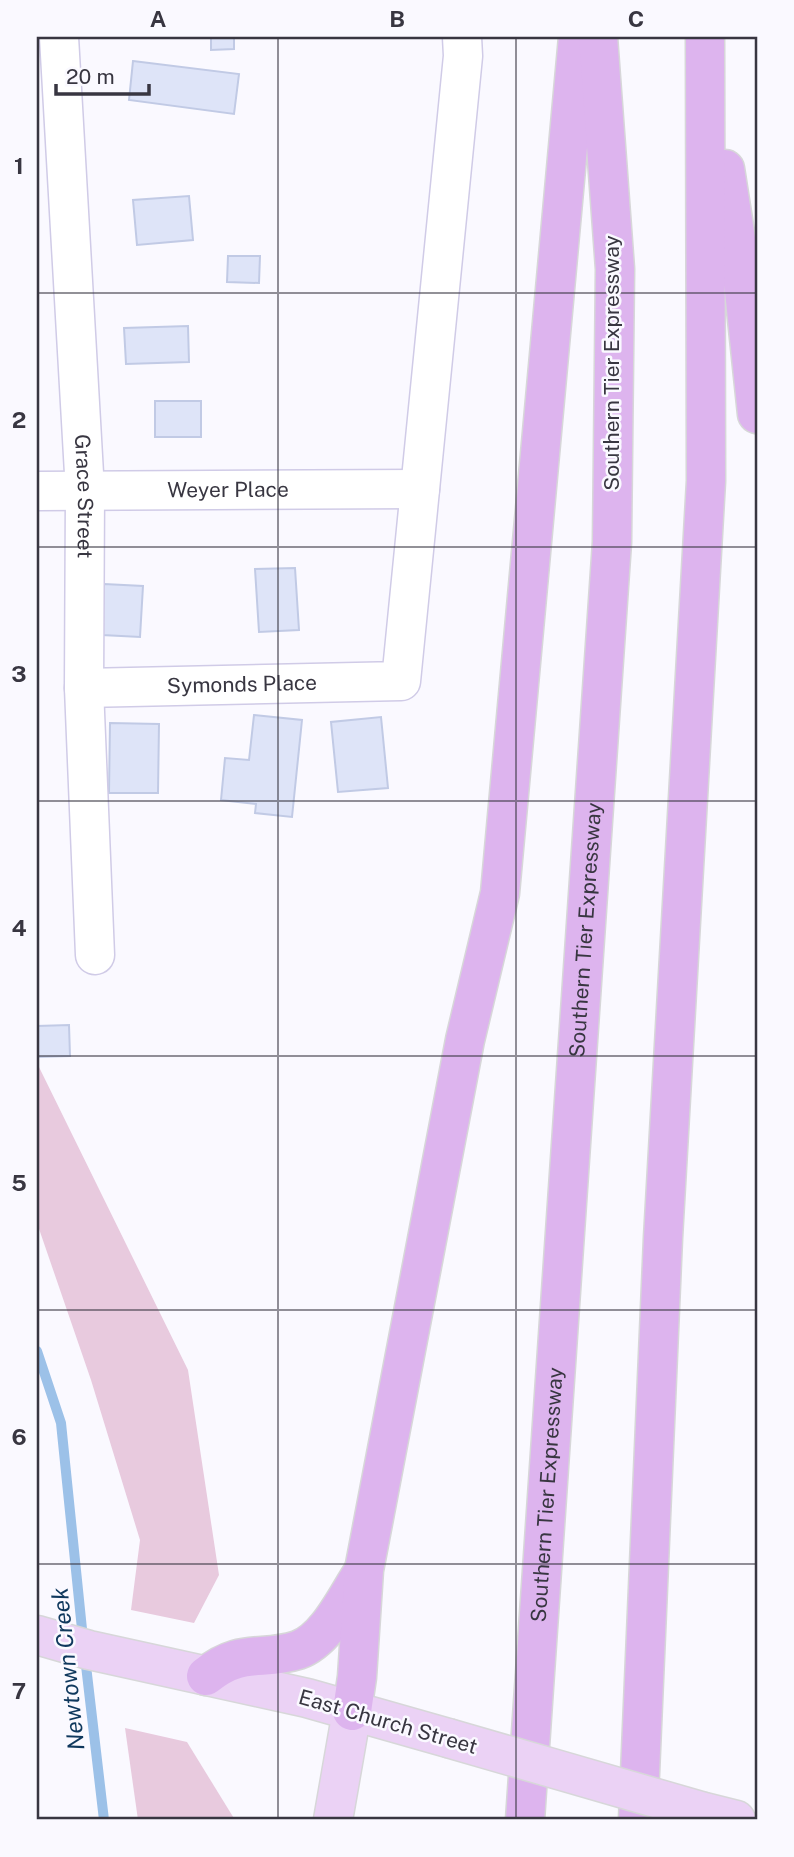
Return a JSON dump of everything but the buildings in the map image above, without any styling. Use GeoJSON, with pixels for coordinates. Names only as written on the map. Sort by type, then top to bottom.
{"type":"FeatureCollection","features":[{"type":"Feature","properties":{"kind":"highway"},"geometry":{"type":"LineString","coordinates":[[352,1711],[358,1677],[364,1570],[465,1040],[500,892],[578,37]]}},
{"type":"Feature","properties":{"kind":"highway","name":"Southern Tier Expressway"},"geometry":{"type":"LineString","coordinates":[[524,1820],[612,542],[615,269],[598,37]]}},
{"type":"Feature","properties":{"kind":"highway"},"geometry":{"type":"LineString","coordinates":[[706,43],[744,290],[757,414]]}},
{"type":"Feature","properties":{"kind":"highway"},"geometry":{"type":"LineString","coordinates":[[638,1820],[663,1238],[706,481],[706,43]]}},
{"type":"Feature","properties":{"kind":"highway"},"geometry":{"type":"LineString","coordinates":[[206,1676],[226,1660],[299,1650],[323,1632],[364,1570]]}},
{"type":"Feature","properties":{"kind":"main road","name":"East Church Street"},"geometry":{"type":"LineString","coordinates":[[37,1636],[352,1711],[720,1816]]}},
{"type":"Feature","properties":{"kind":"main road"},"geometry":{"type":"LineString","coordinates":[[333,1820],[352,1711]]}},
{"type":"Feature","properties":{"kind":"street","name":"Grace Street"},"geometry":{"type":"LineString","coordinates":[[59,37],[85,491],[84,688],[95,955]]}},
{"type":"Feature","properties":{"kind":"street"},"geometry":{"type":"LineString","coordinates":[[420,489],[463,56],[462,37]]}},
{"type":"Feature","properties":{"kind":"street","name":"Weyer Place"},"geometry":{"type":"LineString","coordinates":[[37,491],[420,489]]}},
{"type":"Feature","properties":{"kind":"street","name":"Symonds Place"},"geometry":{"type":"LineString","coordinates":[[84,688],[401,681],[420,489]]}},
{"type":"Feature","properties":{"kind":"shaded area"},"geometry":{"type":"Polygon","coordinates":[[[37,1063],[188,1370],[219,1575],[194,1623],[131,1610],[140,1540],[91,1380],[37,1223],[37,1063]]]}},
{"type":"Feature","properties":{"kind":"shaded area"},"geometry":{"type":"Polygon","coordinates":[[[125,1728],[187,1742],[235,1820],[138,1820],[125,1728]]]}},
{"type":"Feature","properties":{"kind":"waterway","name":"Newtown Creek"},"geometry":{"type":"LineString","coordinates":[[37,1351],[61,1423],[83,1639]]}},
{"type":"Feature","properties":{"kind":"waterway","name":"Newtown Creek"},"geometry":{"type":"LineString","coordinates":[[85,1657],[104,1820]]}}]}
